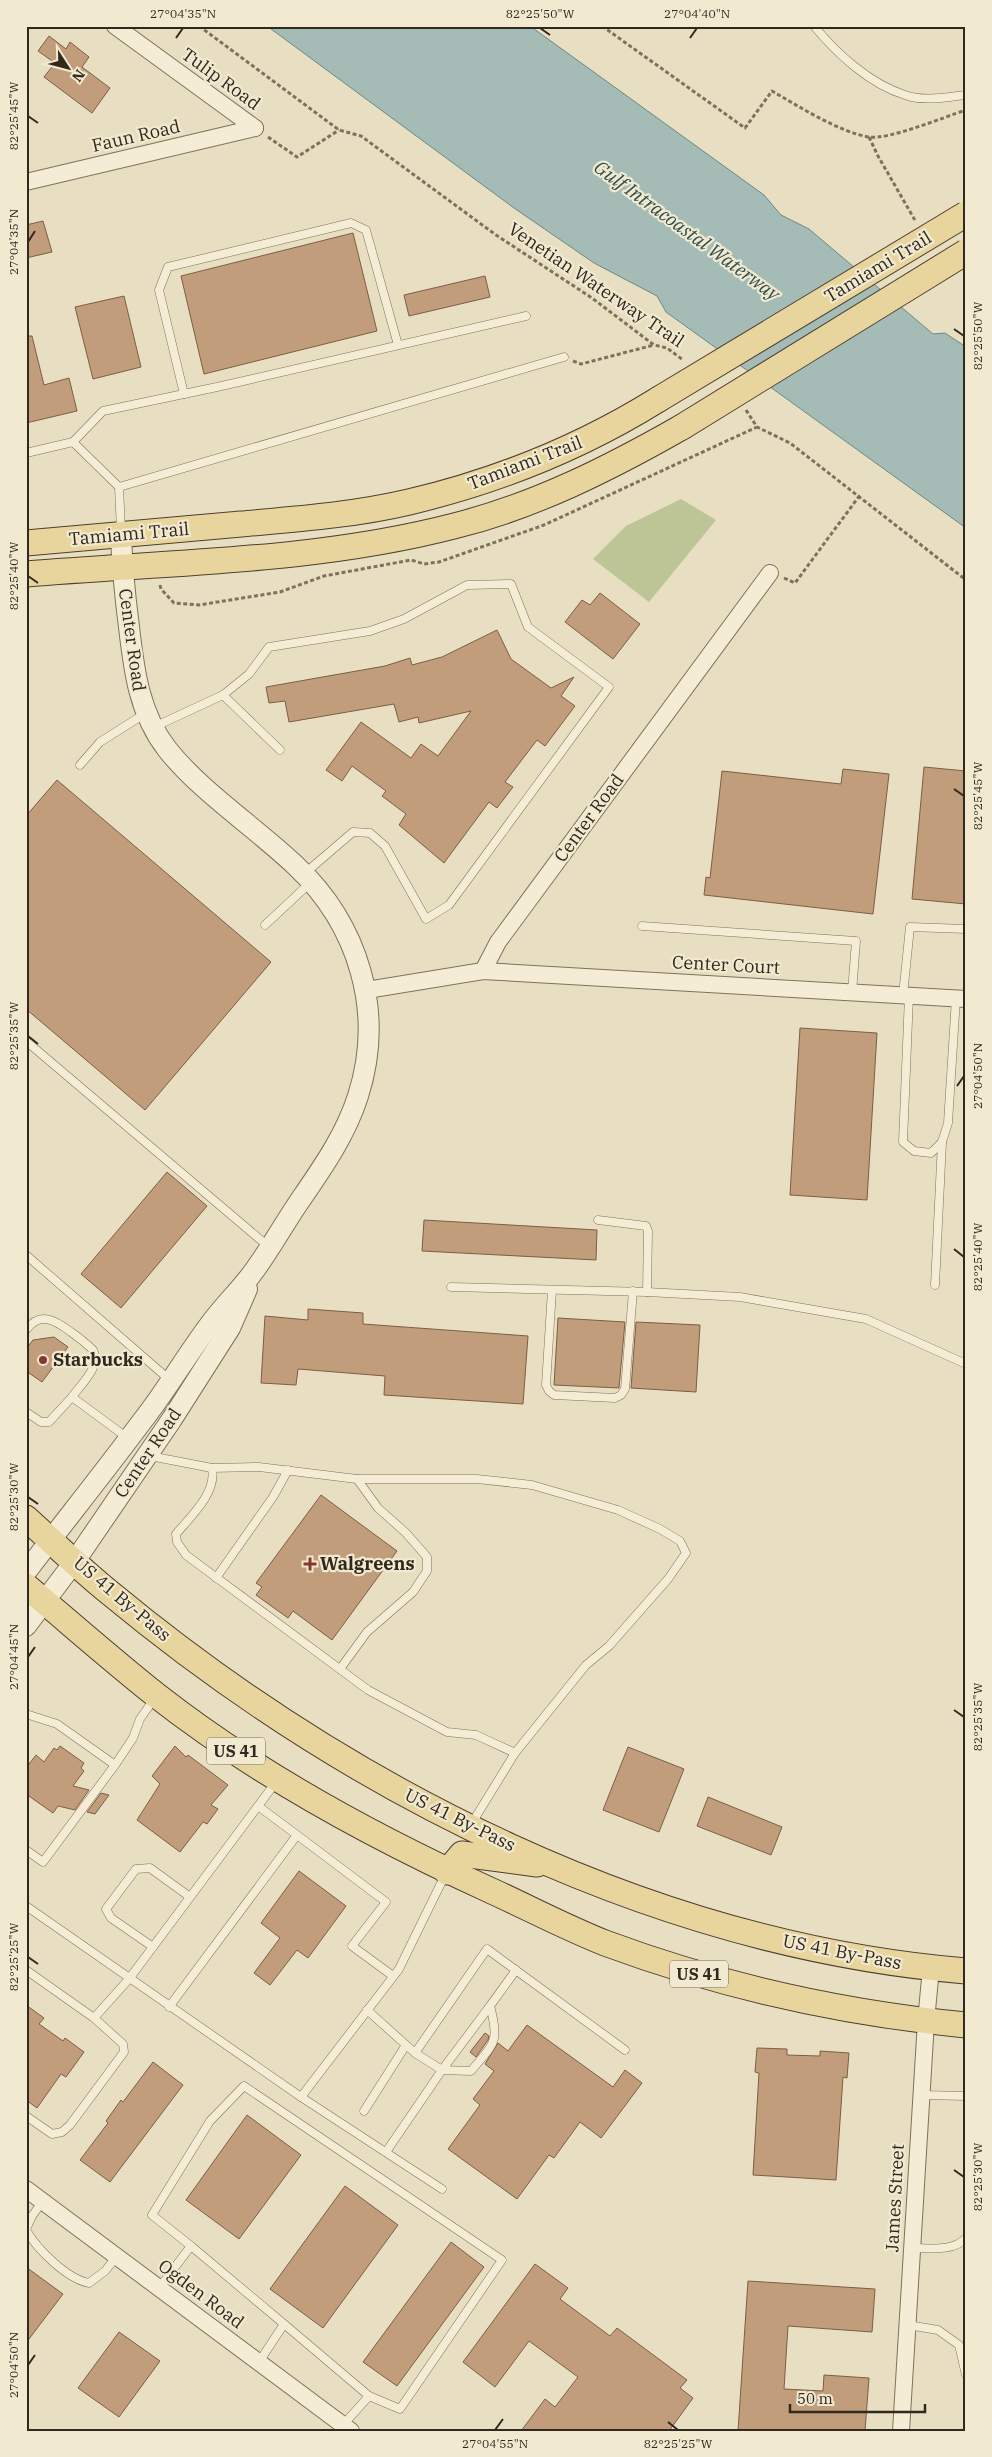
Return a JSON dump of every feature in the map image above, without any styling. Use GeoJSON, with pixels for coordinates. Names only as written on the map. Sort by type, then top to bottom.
{"type":"FeatureCollection","features":[{"type":"Feature","properties":{"kind":"main road","name":"Tamiami Trail"},"geometry":{"type":"LineString","coordinates":[[26,543],[319,517],[408,502],[500,476],[541,460],[617,425],[966,214]]}},
{"type":"Feature","properties":{"kind":"main road","name":"Tamiami Trail"},"geometry":{"type":"LineString","coordinates":[[26,574],[320,551],[390,540],[454,526],[507,510],[569,486],[607,468],[682,427],[966,252]]}},
{"type":"Feature","properties":{"kind":"main road","name":"US 41 By-Pass"},"geometry":{"type":"LineString","coordinates":[[26,1518],[108,1592],[145,1621],[265,1707],[412,1798],[613,1889],[731,1928],[860,1958],[931,1968],[966,1970]]}},
{"type":"Feature","properties":{"kind":"main road","name":"US 41"},"geometry":{"type":"LineString","coordinates":[[35,1593],[156,1696],[279,1778],[365,1830],[447,1872],[604,1942],[686,1971],[824,2005],[926,2021],[966,2025]]}},
{"type":"Feature","properties":{"kind":"main road"},"geometry":{"type":"LineString","coordinates":[[447,1872],[462,1854],[506,1862],[559,1866]]}},
{"type":"Feature","properties":{"kind":"street","name":"Tulip Road"},"geometry":{"type":"LineString","coordinates":[[115,26],[255,128]]}},
{"type":"Feature","properties":{"kind":"street","name":"Faun Road"},"geometry":{"type":"LineString","coordinates":[[26,182],[255,128]]}},
{"type":"Feature","properties":{"kind":"street","name":"Center Road"},"geometry":{"type":"LineString","coordinates":[[26,1572],[129,1439],[214,1319],[254,1271],[330,1154],[346,1127],[358,1098],[363,1078],[370,1022],[367,990],[360,964],[342,923],[307,878],[183,767],[149,720],[135,679],[122,567],[121,535]]}},
{"type":"Feature","properties":{"kind":"street","name":"Center Road"},"geometry":{"type":"LineString","coordinates":[[483,972],[498,942],[770,572]]}},
{"type":"Feature","properties":{"kind":"street"},"geometry":{"type":"LineString","coordinates":[[367,990],[483,972]]}},
{"type":"Feature","properties":{"kind":"street","name":"Center Court"},"geometry":{"type":"LineString","coordinates":[[483,972],[961,999]]}},
{"type":"Feature","properties":{"kind":"street","name":"Center Road"},"geometry":{"type":"LineString","coordinates":[[26,1626],[35,1593],[75,1561],[148,1455],[230,1328],[254,1271]]}},
{"type":"Feature","properties":{"kind":"street","name":"James Street"},"geometry":{"type":"LineString","coordinates":[[901,2431],[926,2021],[931,1968]]}},
{"type":"Feature","properties":{"kind":"street","name":"Ogden Road"},"geometry":{"type":"LineString","coordinates":[[26,2189],[347,2428]]}},
{"type":"Feature","properties":{"kind":"lane"},"geometry":{"type":"LineString","coordinates":[[814,26],[855,66],[906,96],[937,98],[966,94]]}},
{"type":"Feature","properties":{"kind":"lane"},"geometry":{"type":"LineString","coordinates":[[184,394],[159,290],[168,267],[351,223],[366,230],[398,345]]}},
{"type":"Feature","properties":{"kind":"lane"},"geometry":{"type":"LineString","coordinates":[[26,453],[73,442],[102,410],[184,394],[526,316]]}},
{"type":"Feature","properties":{"kind":"lane"},"geometry":{"type":"LineString","coordinates":[[119,487],[564,357]]}},
{"type":"Feature","properties":{"kind":"lane"},"geometry":{"type":"LineString","coordinates":[[73,442],[119,487],[121,535]]}},
{"type":"Feature","properties":{"kind":"lane"},"geometry":{"type":"LineString","coordinates":[[80,765],[100,742],[149,720],[223,696],[249,674],[269,647],[370,631],[404,619],[467,585],[511,584],[528,627],[609,688],[449,905],[426,919],[385,846],[370,833],[353,832],[307,878],[265,925]]}},
{"type":"Feature","properties":{"kind":"lane"},"geometry":{"type":"LineString","coordinates":[[223,696],[280,750]]}},
{"type":"Feature","properties":{"kind":"lane"},"geometry":{"type":"LineString","coordinates":[[642,926],[856,940],[852,992]]}},
{"type":"Feature","properties":{"kind":"lane"},"geometry":{"type":"LineString","coordinates":[[942,1142],[931,1153],[914,1151],[903,1142],[906,995],[910,927],[966,929]]}},
{"type":"Feature","properties":{"kind":"lane"},"geometry":{"type":"LineString","coordinates":[[935,1285],[942,1142],[948,1123],[961,999]]}},
{"type":"Feature","properties":{"kind":"lane"},"geometry":{"type":"LineString","coordinates":[[26,1042],[269,1248]]}},
{"type":"Feature","properties":{"kind":"lane"},"geometry":{"type":"LineString","coordinates":[[598,1220],[646,1226],[648,1231],[647,1292]]}},
{"type":"Feature","properties":{"kind":"lane"},"geometry":{"type":"LineString","coordinates":[[26,1255],[171,1380]]}},
{"type":"Feature","properties":{"kind":"lane"},"geometry":{"type":"LineString","coordinates":[[451,1287],[632,1291],[740,1297],[866,1319],[966,1364]]}},
{"type":"Feature","properties":{"kind":"lane"},"geometry":{"type":"LineString","coordinates":[[552,1290],[546,1385],[549,1391],[554,1395],[615,1398],[621,1395],[625,1389],[632,1291]]}},
{"type":"Feature","properties":{"kind":"lane"},"geometry":{"type":"LineString","coordinates":[[26,1330],[35,1321],[46,1318],[53,1320],[93,1350],[96,1360],[95,1365],[72,1397],[49,1422],[41,1422],[26,1412]]}},
{"type":"Feature","properties":{"kind":"lane"},"geometry":{"type":"LineString","coordinates":[[72,1397],[129,1439]]}},
{"type":"Feature","properties":{"kind":"lane"},"geometry":{"type":"LineString","coordinates":[[148,1455],[212,1468],[259,1467],[357,1479],[477,1479],[532,1485],[618,1510],[660,1529],[680,1541],[686,1553],[668,1579],[609,1646],[586,1665],[515,1753],[485,1799],[471,1826]]}},
{"type":"Feature","properties":{"kind":"lane"},"geometry":{"type":"LineString","coordinates":[[212,1468],[214,1476],[207,1496],[176,1534],[177,1542],[186,1556],[368,1690],[447,1732],[476,1735],[515,1753]]}},
{"type":"Feature","properties":{"kind":"lane"},"geometry":{"type":"LineString","coordinates":[[216,1578],[273,1497],[288,1470]]}},
{"type":"Feature","properties":{"kind":"lane"},"geometry":{"type":"LineString","coordinates":[[340,1669],[367,1632],[413,1592],[426,1571],[427,1557],[406,1533],[378,1508],[357,1479]]}},
{"type":"Feature","properties":{"kind":"lane"},"geometry":{"type":"LineString","coordinates":[[26,1850],[43,1862],[133,1738],[140,1719],[156,1696]]}},
{"type":"Feature","properties":{"kind":"lane"},"geometry":{"type":"LineString","coordinates":[[28,1718],[57,1724],[114,1765]]}},
{"type":"Feature","properties":{"kind":"lane"},"geometry":{"type":"LineString","coordinates":[[94,2018],[129,1979],[279,1778]]}},
{"type":"Feature","properties":{"kind":"lane"},"geometry":{"type":"LineString","coordinates":[[258,1806],[386,1902],[352,1946],[393,1976]]}},
{"type":"Feature","properties":{"kind":"lane"},"geometry":{"type":"LineString","coordinates":[[169,2007],[297,1835]]}},
{"type":"Feature","properties":{"kind":"lane"},"geometry":{"type":"LineString","coordinates":[[153,1946],[111,1918],[106,1909],[111,1902],[136,1869],[150,1868],[190,1897]]}},
{"type":"Feature","properties":{"kind":"lane"},"geometry":{"type":"LineString","coordinates":[[301,2097],[399,1969],[447,1872]]}},
{"type":"Feature","properties":{"kind":"lane"},"geometry":{"type":"LineString","coordinates":[[26,1906],[301,2097],[442,2189]]}},
{"type":"Feature","properties":{"kind":"lane"},"geometry":{"type":"LineString","coordinates":[[414,2053],[487,1949],[625,2050]]}},
{"type":"Feature","properties":{"kind":"lane"},"geometry":{"type":"LineString","coordinates":[[26,1970],[94,2018],[123,2044],[124,2052],[70,2125],[62,2132],[52,2134],[26,2116]]}},
{"type":"Feature","properties":{"kind":"lane"},"geometry":{"type":"LineString","coordinates":[[386,2152],[442,2070],[516,1970]]}},
{"type":"Feature","properties":{"kind":"lane"},"geometry":{"type":"LineString","coordinates":[[368,2010],[414,2053],[442,2070],[471,2071],[494,2042],[496,2028],[490,2006]]}},
{"type":"Feature","properties":{"kind":"lane"},"geometry":{"type":"LineString","coordinates":[[364,2111],[406,2045]]}},
{"type":"Feature","properties":{"kind":"lane"},"geometry":{"type":"LineString","coordinates":[[244,2086],[502,2260],[400,2409],[369,2396],[284,2324],[152,2215],[210,2122],[244,2086]]}},
{"type":"Feature","properties":{"kind":"lane"},"geometry":{"type":"LineString","coordinates":[[922,2095],[966,2096]]}},
{"type":"Feature","properties":{"kind":"lane"},"geometry":{"type":"LineString","coordinates":[[43,2201],[26,2230],[35,2246],[80,2281],[89,2283],[105,2272],[117,2256]]}},
{"type":"Feature","properties":{"kind":"lane"},"geometry":{"type":"LineString","coordinates":[[912,2248],[951,2247],[962,2243],[966,2238]]}},
{"type":"Feature","properties":{"kind":"lane"},"geometry":{"type":"LineString","coordinates":[[159,2288],[191,2246]]}},
{"type":"Feature","properties":{"kind":"lane"},"geometry":{"type":"LineString","coordinates":[[259,2362],[284,2324]]}},
{"type":"Feature","properties":{"kind":"lane"},"geometry":{"type":"LineString","coordinates":[[908,2325],[938,2330],[959,2345],[966,2375]]}},
{"type":"Feature","properties":{"kind":"lane"},"geometry":{"type":"LineString","coordinates":[[347,2428],[369,2396]]}},
{"type":"Feature","properties":{"kind":"path","name":"Venetian Waterway Trail"},"geometry":{"type":"LineString","coordinates":[[199,26],[339,130],[361,136],[496,235],[592,298],[654,345],[667,348],[690,365]]}},
{"type":"Feature","properties":{"kind":"path"},"geometry":{"type":"LineString","coordinates":[[602,26],[745,128],[772,91],[821,118],[870,137],[898,132],[966,110]]}},
{"type":"Feature","properties":{"kind":"path"},"geometry":{"type":"LineString","coordinates":[[255,128],[297,157],[339,130]]}},
{"type":"Feature","properties":{"kind":"path"},"geometry":{"type":"LineString","coordinates":[[870,137],[878,156],[918,226]]}},
{"type":"Feature","properties":{"kind":"path"},"geometry":{"type":"LineString","coordinates":[[564,357],[582,364],[654,345]]}},
{"type":"Feature","properties":{"kind":"path"},"geometry":{"type":"LineString","coordinates":[[741,406],[748,412],[757,427],[790,443],[860,495],[966,580]]}},
{"type":"Feature","properties":{"kind":"path"},"geometry":{"type":"LineString","coordinates":[[770,572],[795,583],[860,495]]}},
{"type":"Feature","properties":{"kind":"green space"},"geometry":{"type":"Polygon","coordinates":[[[681,499],[716,520],[649,602],[593,559],[626,526],[681,499]]]}},
{"type":"Feature","properties":{"kind":"water","name":"Gulf Intracoastal Waterway"},"geometry":{"type":"Polygon","coordinates":[[[267,26],[530,26],[764,195],[781,215],[809,229],[933,334],[945,333],[966,347],[966,528],[666,312],[657,296],[594,263],[514,208],[267,26]]]}},
{"type":"Feature","properties":{"kind":"building"},"geometry":{"type":"Polygon","coordinates":[[[49,36],[66,49],[70,42],[89,57],[82,67],[110,88],[92,113],[44,77],[55,63],[38,51],[49,36]]]}},
{"type":"Feature","properties":{"kind":"building"},"geometry":{"type":"Polygon","coordinates":[[[43,221],[52,252],[26,258],[26,225],[43,221]]]}},
{"type":"Feature","properties":{"kind":"building"},"geometry":{"type":"Polygon","coordinates":[[[353,233],[377,331],[204,374],[181,276],[353,233]]]}},
{"type":"Feature","properties":{"kind":"building"},"geometry":{"type":"Polygon","coordinates":[[[485,276],[490,297],[409,316],[404,295],[485,276]]]}},
{"type":"Feature","properties":{"kind":"building"},"geometry":{"type":"Polygon","coordinates":[[[124,296],[141,367],[93,379],[75,307],[124,296]]]}},
{"type":"Feature","properties":{"kind":"building"},"geometry":{"type":"Polygon","coordinates":[[[26,336],[32,336],[44,385],[69,378],[77,411],[26,423],[26,336]]]}},
{"type":"Feature","properties":{"kind":"building"},"geometry":{"type":"Polygon","coordinates":[[[600,593],[640,624],[613,659],[565,622],[582,600],[590,605],[600,593]]]}},
{"type":"Feature","properties":{"kind":"building"},"geometry":{"type":"Polygon","coordinates":[[[497,630],[511,659],[551,688],[574,677],[561,696],[575,706],[545,746],[537,740],[505,782],[513,787],[497,808],[489,802],[444,863],[399,825],[406,814],[382,796],[386,791],[352,766],[342,781],[326,770],[361,722],[411,758],[421,744],[438,756],[471,711],[419,723],[418,717],[399,722],[394,704],[289,722],[285,701],[269,703],[266,687],[385,666],[410,658],[412,665],[442,657],[497,630]]]}},
{"type":"Feature","properties":{"kind":"building"},"geometry":{"type":"Polygon","coordinates":[[[924,767],[966,771],[966,904],[912,899],[924,767]]]}},
{"type":"Feature","properties":{"kind":"building"},"geometry":{"type":"Polygon","coordinates":[[[843,769],[889,774],[873,914],[704,895],[706,877],[710,878],[722,771],[841,784],[843,769]]]}},
{"type":"Feature","properties":{"kind":"building"},"geometry":{"type":"Polygon","coordinates":[[[57,780],[271,962],[145,1110],[26,1009],[26,816],[57,780]]]}},
{"type":"Feature","properties":{"kind":"building"},"geometry":{"type":"Polygon","coordinates":[[[800,1028],[877,1033],[867,1200],[790,1195],[800,1028]]]}},
{"type":"Feature","properties":{"kind":"building"},"geometry":{"type":"Polygon","coordinates":[[[167,1172],[207,1206],[121,1308],[81,1274],[167,1172]]]}},
{"type":"Feature","properties":{"kind":"building"},"geometry":{"type":"Polygon","coordinates":[[[424,1220],[597,1230],[596,1260],[422,1251],[424,1220]]]}},
{"type":"Feature","properties":{"kind":"building"},"geometry":{"type":"Polygon","coordinates":[[[308,1309],[363,1313],[363,1324],[528,1336],[523,1404],[384,1395],[385,1376],[298,1369],[296,1385],[261,1383],[265,1316],[308,1320],[308,1309]]]}},
{"type":"Feature","properties":{"kind":"building"},"geometry":{"type":"Polygon","coordinates":[[[558,1318],[625,1322],[619,1388],[554,1385],[558,1318]]]}},
{"type":"Feature","properties":{"kind":"building"},"geometry":{"type":"Polygon","coordinates":[[[636,1322],[700,1325],[696,1392],[631,1388],[636,1322]]]}},
{"type":"Feature","properties":{"kind":"building","name":"Starbucks"},"geometry":{"type":"Polygon","coordinates":[[[54,1337],[68,1347],[42,1382],[26,1371],[26,1349],[33,1340],[54,1337]]]}},
{"type":"Feature","properties":{"kind":"building","name":"Walgreens"},"geometry":{"type":"Polygon","coordinates":[[[321,1495],[397,1551],[332,1640],[293,1611],[288,1618],[256,1595],[262,1587],[256,1583],[321,1495]]]}},
{"type":"Feature","properties":{"kind":"building"},"geometry":{"type":"Polygon","coordinates":[[[60,1746],[84,1763],[81,1768],[84,1771],[73,1786],[89,1790],[75,1810],[58,1806],[53,1813],[26,1794],[26,1768],[36,1755],[44,1762],[54,1748],[57,1750],[60,1746]]]}},
{"type":"Feature","properties":{"kind":"building"},"geometry":{"type":"Polygon","coordinates":[[[175,1746],[186,1757],[188,1755],[228,1785],[211,1805],[218,1809],[207,1824],[203,1822],[180,1852],[137,1820],[160,1784],[152,1776],[175,1746]]]}},
{"type":"Feature","properties":{"kind":"building"},"geometry":{"type":"Polygon","coordinates":[[[628,1747],[684,1769],[659,1832],[603,1810],[628,1747]]]}},
{"type":"Feature","properties":{"kind":"building"},"geometry":{"type":"Polygon","coordinates":[[[101,1793],[109,1795],[95,1814],[87,1812],[101,1793]]]}},
{"type":"Feature","properties":{"kind":"building"},"geometry":{"type":"Polygon","coordinates":[[[708,1797],[782,1827],[771,1855],[697,1826],[708,1797]]]}},
{"type":"Feature","properties":{"kind":"building"},"geometry":{"type":"Polygon","coordinates":[[[299,1871],[346,1906],[308,1958],[297,1950],[270,1985],[254,1973],[280,1938],[261,1923],[299,1871]]]}},
{"type":"Feature","properties":{"kind":"building"},"geometry":{"type":"Polygon","coordinates":[[[26,2005],[44,2018],[39,2024],[63,2041],[65,2038],[84,2052],[66,2077],[61,2074],[37,2108],[26,2100],[26,2005]]]}},
{"type":"Feature","properties":{"kind":"building"},"geometry":{"type":"Polygon","coordinates":[[[527,2025],[613,2087],[625,2070],[642,2083],[601,2138],[580,2122],[554,2158],[549,2155],[517,2199],[448,2149],[480,2105],[473,2099],[494,2071],[485,2064],[498,2043],[508,2051],[527,2025]]]}},
{"type":"Feature","properties":{"kind":"building"},"geometry":{"type":"Polygon","coordinates":[[[485,2033],[489,2036],[488,2040],[476,2057],[470,2052],[485,2033]]]}},
{"type":"Feature","properties":{"kind":"building"},"geometry":{"type":"Polygon","coordinates":[[[757,2048],[787,2049],[787,2055],[820,2056],[820,2051],[849,2053],[847,2078],[843,2077],[836,2180],[753,2175],[759,2073],[755,2072],[757,2048]]]}},
{"type":"Feature","properties":{"kind":"building"},"geometry":{"type":"Polygon","coordinates":[[[153,2062],[183,2085],[110,2182],[80,2160],[108,2123],[106,2121],[121,2100],[123,2102],[153,2062]]]}},
{"type":"Feature","properties":{"kind":"building"},"geometry":{"type":"Polygon","coordinates":[[[247,2115],[301,2155],[239,2239],[186,2200],[247,2115]]]}},
{"type":"Feature","properties":{"kind":"building"},"geometry":{"type":"Polygon","coordinates":[[[345,2186],[398,2225],[323,2328],[270,2289],[345,2186]]]}},
{"type":"Feature","properties":{"kind":"building"},"geometry":{"type":"Polygon","coordinates":[[[451,2242],[484,2267],[397,2386],[363,2362],[451,2242]]]}},
{"type":"Feature","properties":{"kind":"building"},"geometry":{"type":"Polygon","coordinates":[[[535,2264],[568,2288],[560,2299],[610,2336],[617,2328],[687,2380],[680,2388],[693,2398],[669,2431],[521,2431],[545,2399],[555,2407],[578,2377],[529,2341],[495,2387],[463,2362],[535,2264]]]}},
{"type":"Feature","properties":{"kind":"building"},"geometry":{"type":"Polygon","coordinates":[[[26,2267],[63,2294],[26,2343],[26,2267]]]}},
{"type":"Feature","properties":{"kind":"building"},"geometry":{"type":"Polygon","coordinates":[[[748,2281],[875,2289],[872,2332],[788,2326],[784,2389],[823,2391],[824,2375],[869,2378],[865,2431],[738,2431],[748,2281]]]}},
{"type":"Feature","properties":{"kind":"building"},"geometry":{"type":"Polygon","coordinates":[[[119,2332],[160,2361],[119,2417],[78,2388],[119,2332]]]}},
{"type":"Feature","properties":{"kind":"place","name":"Starbucks"},"geometry":{"type":"Point","coordinates":[43,1360]}},
{"type":"Feature","properties":{"kind":"place","name":"Walgreens"},"geometry":{"type":"Point","coordinates":[310,1564]}}]}
